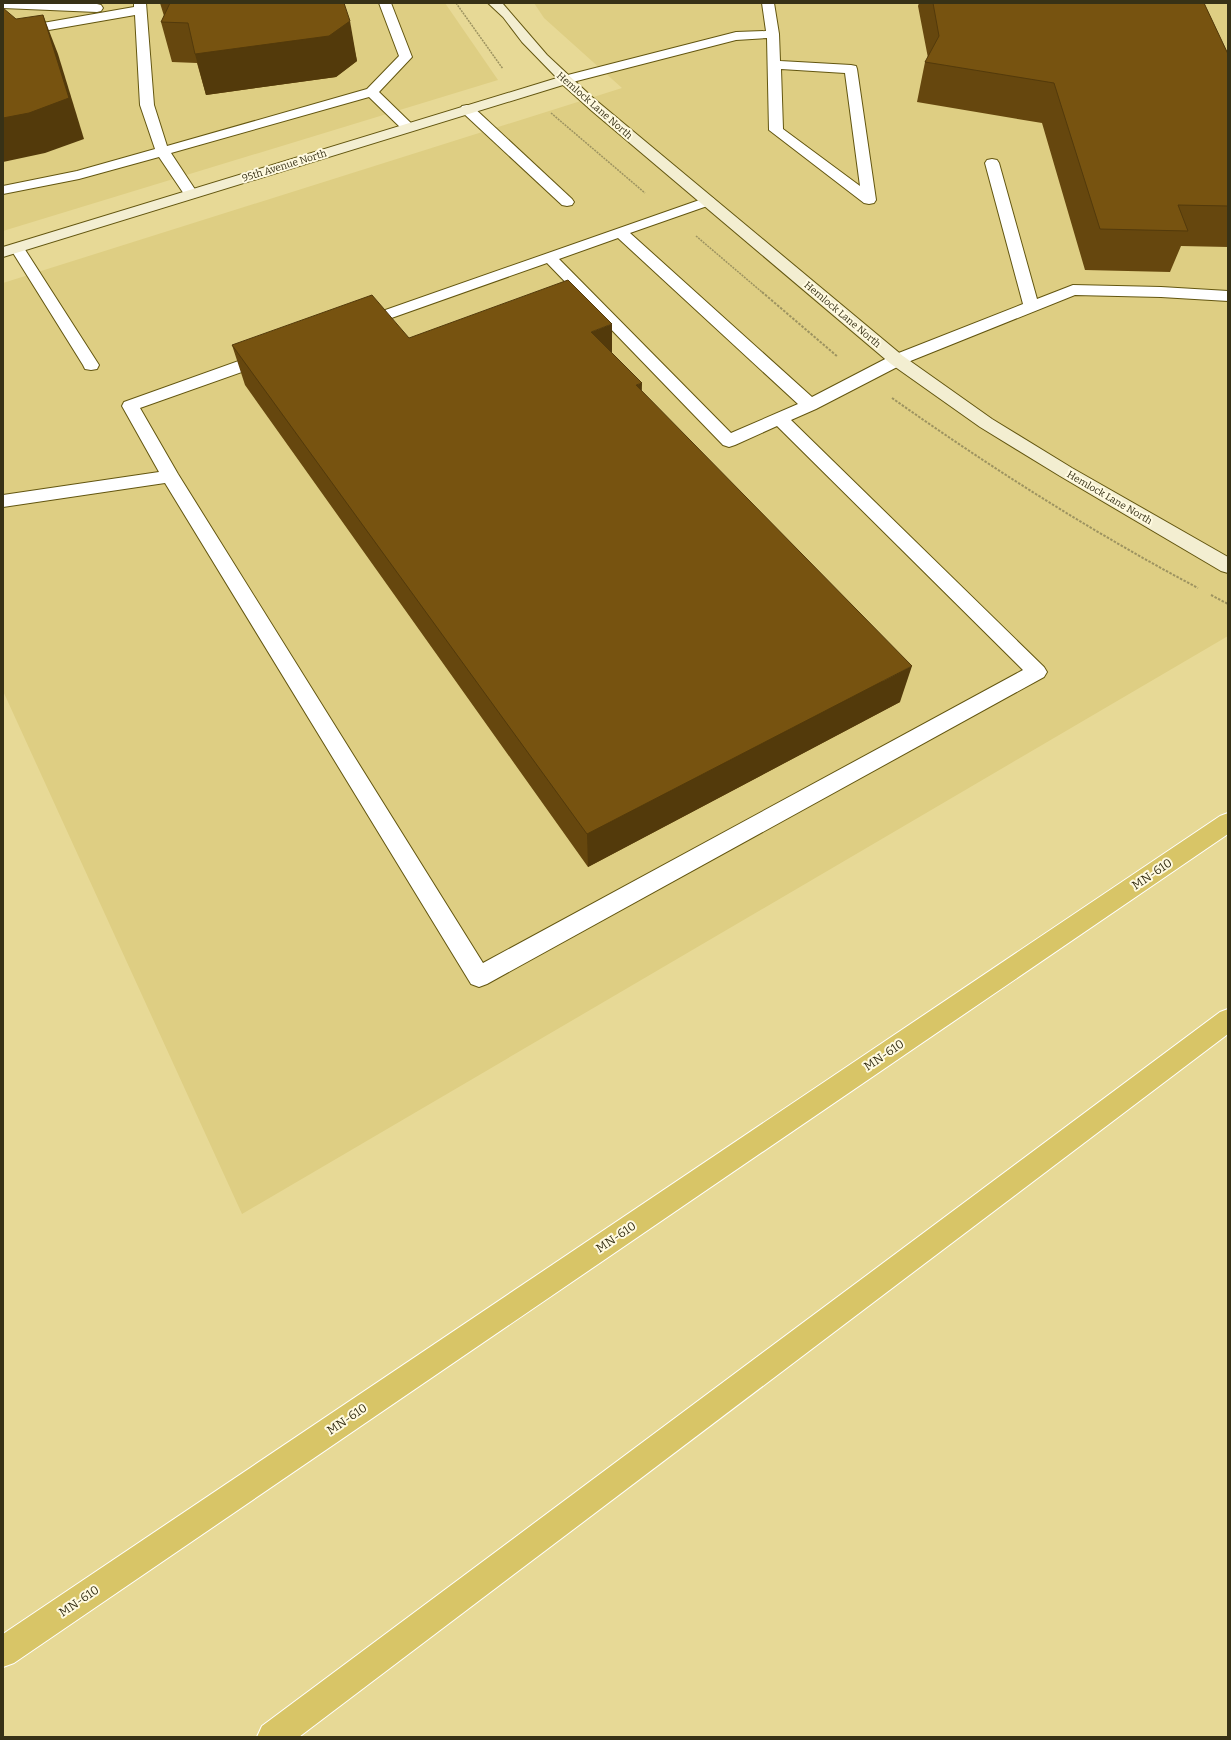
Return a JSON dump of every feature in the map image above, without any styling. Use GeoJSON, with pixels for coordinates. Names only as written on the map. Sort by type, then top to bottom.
{"type":"FeatureCollection","features":[{"type":"Feature","properties":{"kind":"highway","name":"MN-610"},"geometry":{"type":"LineString","coordinates":[[3,1652],[1228,822]]}},
{"type":"Feature","properties":{"kind":"highway"},"geometry":{"type":"LineString","coordinates":[[273,1737],[1228,1020]]}},
{"type":"Feature","properties":{"kind":"street","name":"Hemlock Lane North"},"geometry":{"type":"LineString","coordinates":[[499,4],[525,38],[564,80],[897,360],[986,424],[1228,566]]}},
{"type":"Feature","properties":{"kind":"street","name":"95th Avenue North"},"geometry":{"type":"LineString","coordinates":[[10,250],[564,80]]}},
{"type":"Feature","properties":{"kind":"lane"},"geometry":{"type":"LineString","coordinates":[[3,190],[79,175],[372,92],[406,57],[385,3]]}},
{"type":"Feature","properties":{"kind":"lane"},"geometry":{"type":"LineString","coordinates":[[768,3],[774,65],[776,130],[869,200],[851,69],[774,65]]}},
{"type":"Feature","properties":{"kind":"lane"},"geometry":{"type":"LineString","coordinates":[[3,4],[140,7]]}},
{"type":"Feature","properties":{"kind":"lane"},"geometry":{"type":"LineString","coordinates":[[3,34],[140,7]]}},
{"type":"Feature","properties":{"kind":"lane"},"geometry":{"type":"LineString","coordinates":[[140,7],[147,105],[162,151],[191,194]]}},
{"type":"Feature","properties":{"kind":"lane"},"geometry":{"type":"LineString","coordinates":[[564,80],[736,36],[772,34]]}},
{"type":"Feature","properties":{"kind":"lane"},"geometry":{"type":"LineString","coordinates":[[372,92],[408,127]]}},
{"type":"Feature","properties":{"kind":"lane"},"geometry":{"type":"LineString","coordinates":[[467,109],[567,202]]}},
{"type":"Feature","properties":{"kind":"lane"},"geometry":{"type":"LineString","coordinates":[[992,162],[1031,306]]}},
{"type":"Feature","properties":{"kind":"lane"},"geometry":{"type":"LineString","coordinates":[[347,329],[708,201]]}},
{"type":"Feature","properties":{"kind":"lane"},"geometry":{"type":"LineString","coordinates":[[620,232],[810,404]]}},
{"type":"Feature","properties":{"kind":"lane"},"geometry":{"type":"LineString","coordinates":[[10,250],[91,365]]}},
{"type":"Feature","properties":{"kind":"lane"},"geometry":{"type":"LineString","coordinates":[[549,257],[729,440],[810,404],[897,360],[1073,290],[1161,292],[1228,296]]}},
{"type":"Feature","properties":{"kind":"lane"},"geometry":{"type":"LineString","coordinates":[[280,353],[130,406],[170,476],[479,977],[1037,672],[779,418]]}},
{"type":"Feature","properties":{"kind":"lane"},"geometry":{"type":"LineString","coordinates":[[3,501],[170,476]]}},
{"type":"Feature","properties":{"kind":"shaded area"},"geometry":{"type":"Polygon","coordinates":[[[3,3],[445,3],[498,80],[3,231],[3,3]]]}},
{"type":"Feature","properties":{"kind":"shaded area"},"geometry":{"type":"Polygon","coordinates":[[[534,3],[1228,3],[1228,636],[242,1214],[3,691],[3,283],[622,88],[544,18],[534,3]]]}},
{"type":"Feature","properties":{"kind":"building"},"geometry":{"type":"Polygon","coordinates":[[[170,3],[344,3],[350,21],[329,36],[195,54],[188,23],[161,22],[170,3]]]}},
{"type":"Feature","properties":{"kind":"building"},"geometry":{"type":"Polygon","coordinates":[[[933,3],[1204,3],[1228,54],[1228,206],[1178,205],[1188,231],[1100,229],[1054,83],[925,62],[939,36],[933,3]]]}},
{"type":"Feature","properties":{"kind":"building"},"geometry":{"type":"Polygon","coordinates":[[[3,8],[16,19],[43,15],[69,98],[29,113],[3,118],[3,8]]]}},
{"type":"Feature","properties":{"kind":"building"},"geometry":{"type":"Polygon","coordinates":[[[568,280],[612,324],[591,332],[642,383],[636,385],[912,666],[587,834],[232,345],[372,295],[409,338],[568,280]]]}}]}
